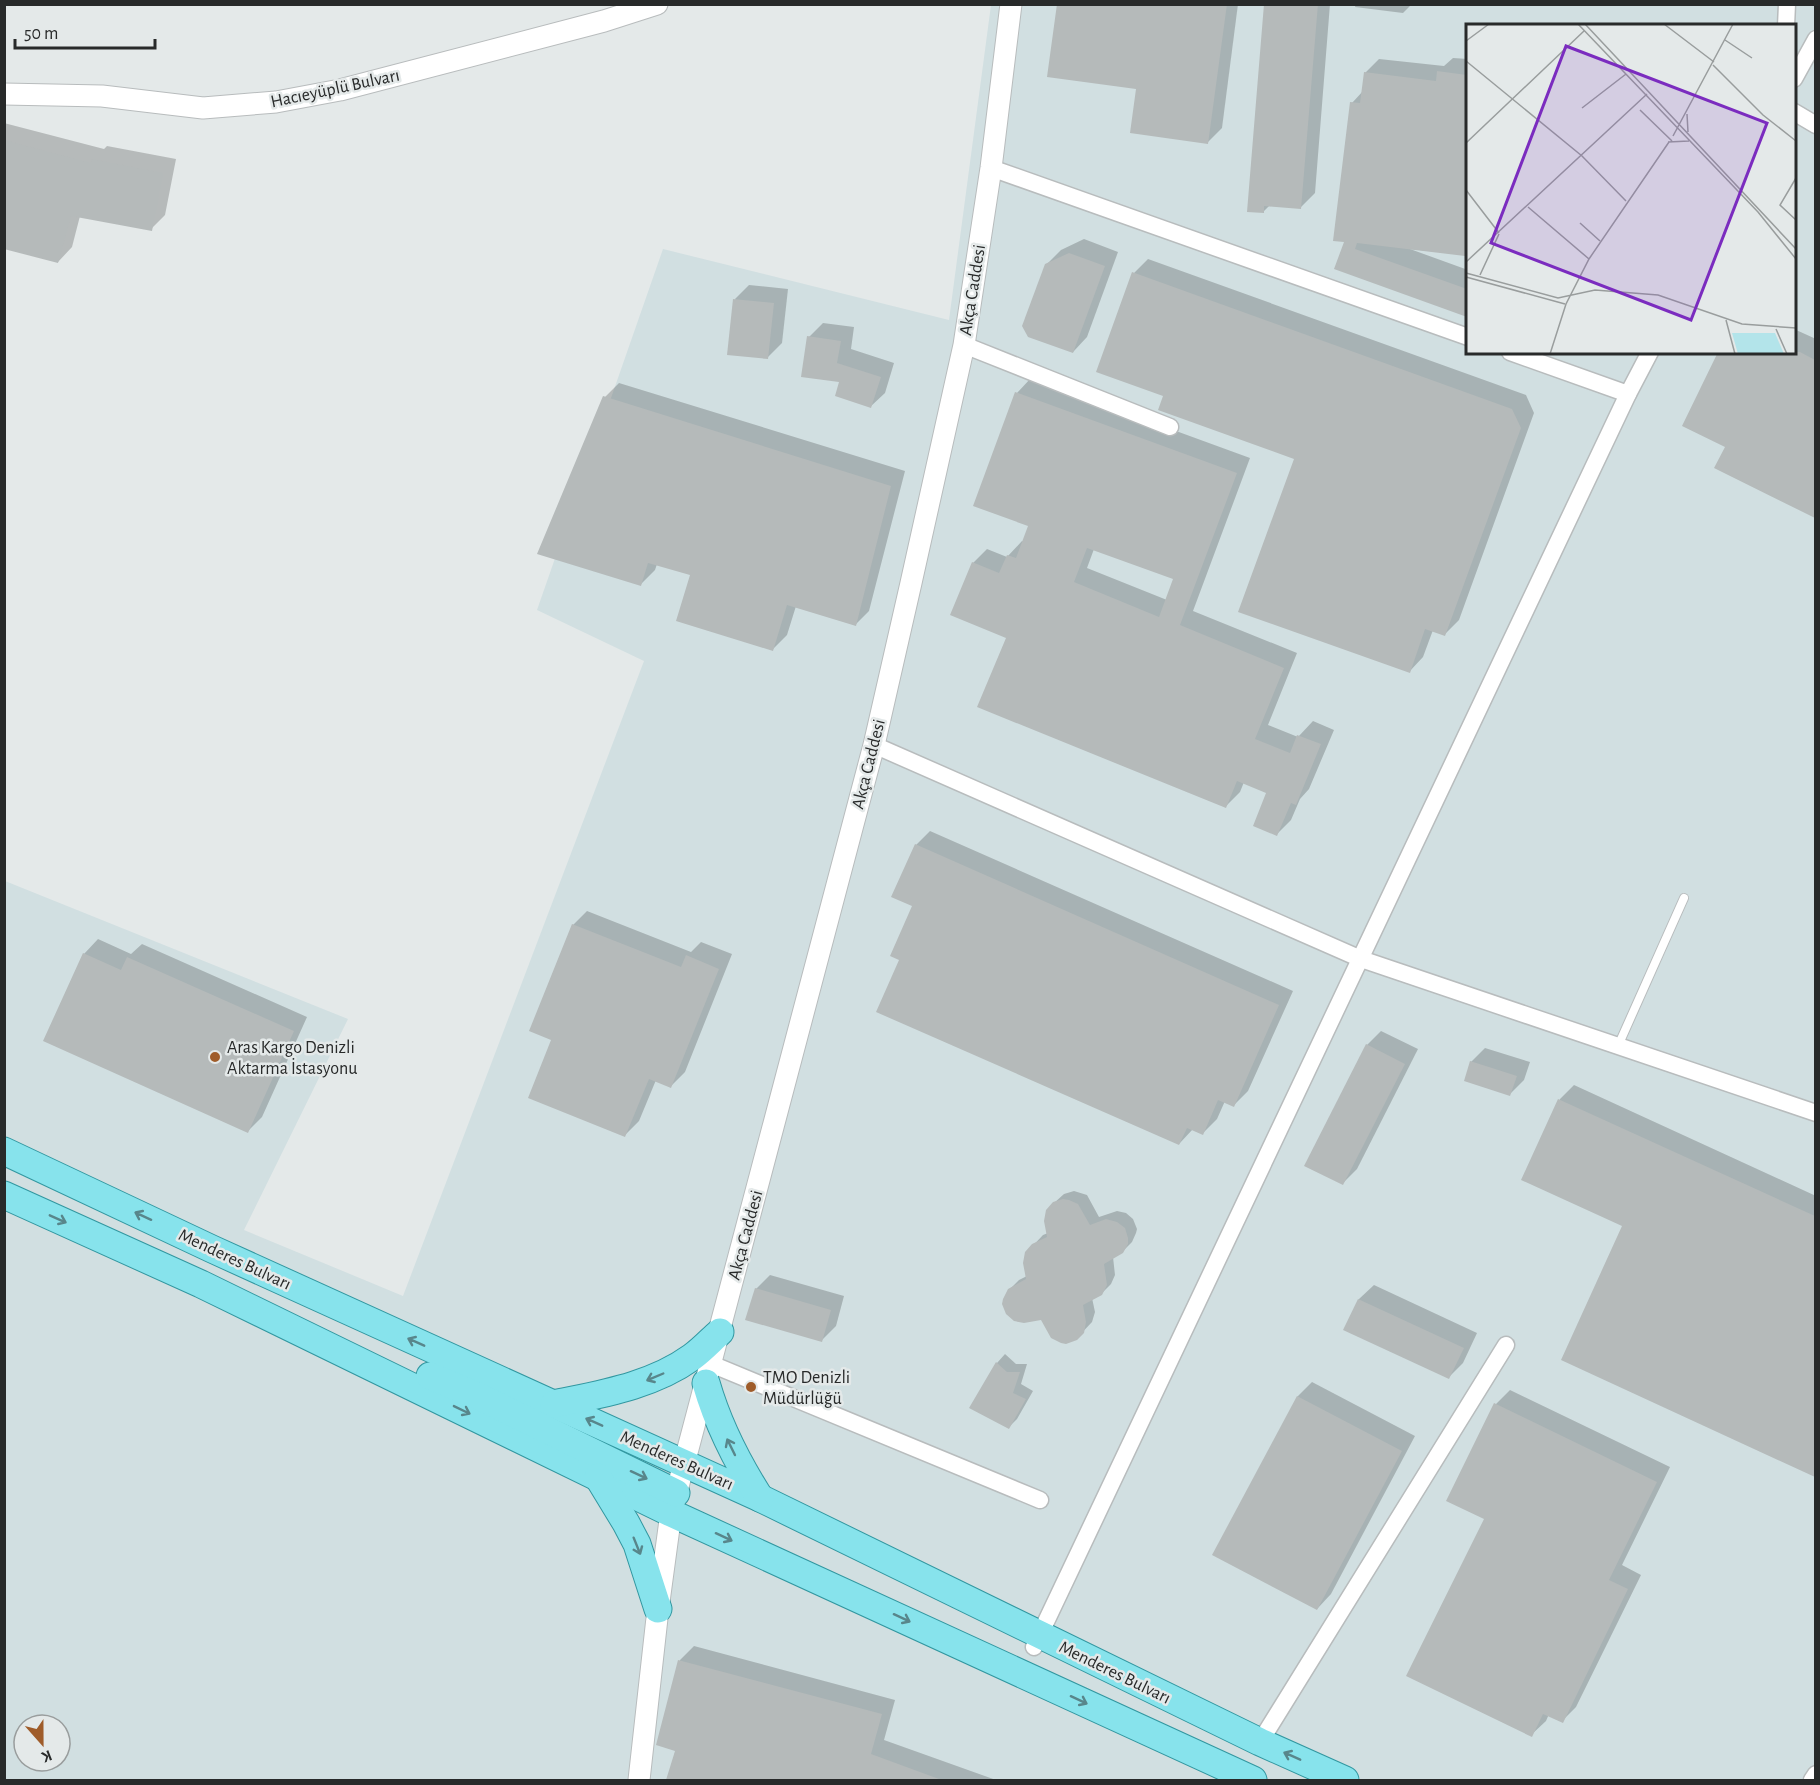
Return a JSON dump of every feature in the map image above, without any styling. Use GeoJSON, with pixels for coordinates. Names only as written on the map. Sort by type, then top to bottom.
{"type":"FeatureCollection","features":[{"type":"Feature","properties":{"kind":"main road","name":"Menderes Bulvarı"},"geometry":{"type":"LineString","coordinates":[[4,1151],[212,1249],[554,1404],[678,1487],[1253,1780]]}},
{"type":"Feature","properties":{"kind":"main road","name":"Menderes Bulvarı"},"geometry":{"type":"LineString","coordinates":[[4,1195],[201,1284],[598,1477],[760,1498],[1037,1641],[1150,1689],[1345,1780]]}},
{"type":"Feature","properties":{"kind":"main road"},"geometry":{"type":"LineString","coordinates":[[201,1284],[478,1396],[678,1487],[1037,1641]]}},
{"type":"Feature","properties":{"kind":"main road"},"geometry":{"type":"LineString","coordinates":[[720,1332],[703,1368],[711,1402],[723,1431],[760,1498]]}},
{"type":"Feature","properties":{"kind":"main road"},"geometry":{"type":"LineString","coordinates":[[554,1404],[614,1391],[657,1377],[703,1368]]}},
{"type":"Feature","properties":{"kind":"main road"},"geometry":{"type":"LineString","coordinates":[[598,1477],[637,1544],[658,1609]]}},
{"type":"Feature","properties":{"kind":"street","name":"Hacıeyüplü Bulvarı"},"geometry":{"type":"LineString","coordinates":[[4,94],[102,96],[203,108],[276,102],[340,90],[604,21],[657,4]]}},
{"type":"Feature","properties":{"kind":"street","name":"Akça Caddesi"},"geometry":{"type":"LineString","coordinates":[[720,1332],[874,745],[964,345],[991,168],[1011,4]]}},
{"type":"Feature","properties":{"kind":"street"},"geometry":{"type":"LineString","coordinates":[[1786,24],[1787,4]]}},
{"type":"Feature","properties":{"kind":"street"},"geometry":{"type":"LineString","coordinates":[[1796,75],[1815,39]]}},
{"type":"Feature","properties":{"kind":"street"},"geometry":{"type":"LineString","coordinates":[[1796,113],[1815,125]]}},
{"type":"Feature","properties":{"kind":"street"},"geometry":{"type":"LineString","coordinates":[[991,168],[1466,337]]}},
{"type":"Feature","properties":{"kind":"street"},"geometry":{"type":"LineString","coordinates":[[964,345],[1170,427]]}},
{"type":"Feature","properties":{"kind":"street"},"geometry":{"type":"LineString","coordinates":[[1516,354],[1628,394]]}},
{"type":"Feature","properties":{"kind":"street"},"geometry":{"type":"LineString","coordinates":[[1037,1641],[1649,354]]}},
{"type":"Feature","properties":{"kind":"street"},"geometry":{"type":"LineString","coordinates":[[874,745],[1361,959],[1815,1113]]}},
{"type":"Feature","properties":{"kind":"street"},"geometry":{"type":"LineString","coordinates":[[1260,1742],[1506,1345]]}},
{"type":"Feature","properties":{"kind":"street"},"geometry":{"type":"LineString","coordinates":[[639,1780],[658,1609],[678,1487],[703,1368],[1040,1500]]}},
{"type":"Feature","properties":{"kind":"street"},"geometry":{"type":"LineString","coordinates":[[1812,1780],[1815,1773]]}},
{"type":"Feature","properties":{"kind":"lane"},"geometry":{"type":"LineString","coordinates":[[1618,1046],[1684,898]]}},
{"type":"Feature","properties":{"kind":"shaded area"},"geometry":{"type":"Polygon","coordinates":[[[991,5],[1815,5],[1815,1780],[5,1780],[4,882],[348,1019],[244,1230],[403,1296],[644,661],[537,610],[663,249],[949,320],[991,5]]]}},
{"type":"Feature","properties":{"kind":"building"},"geometry":{"type":"Polygon","coordinates":[[[1057,4],[1227,4],[1208,144],[1130,133],[1136,89],[1047,77],[1057,4]]]}},
{"type":"Feature","properties":{"kind":"building"},"geometry":{"type":"Polygon","coordinates":[[[1264,4],[1318,4],[1301,209],[1264,206],[1264,213],[1247,212],[1264,4]]]}},
{"type":"Feature","properties":{"kind":"building"},"geometry":{"type":"Polygon","coordinates":[[[1437,71],[1466,75],[1465,256],[1357,243],[1355,249],[1466,289],[1466,317],[1334,269],[1344,242],[1333,241],[1350,102],[1360,103],[1364,72],[1436,81],[1437,71]]]}},
{"type":"Feature","properties":{"kind":"building"},"geometry":{"type":"Polygon","coordinates":[[[4,140],[91,163],[92,159],[163,173],[152,231],[71,216],[58,263],[4,249],[4,140]]]}},
{"type":"Feature","properties":{"kind":"building"},"geometry":{"type":"Polygon","coordinates":[[[1069,253],[1105,266],[1073,353],[1028,337],[1022,326],[1045,264],[1069,253]]]}},
{"type":"Feature","properties":{"kind":"building"},"geometry":{"type":"Polygon","coordinates":[[[1132,272],[1512,409],[1521,428],[1445,636],[1425,629],[1410,673],[1238,612],[1294,459],[1158,410],[1163,396],[1096,372],[1132,272]]]}},
{"type":"Feature","properties":{"kind":"building"},"geometry":{"type":"Polygon","coordinates":[[[733,299],[774,303],[768,359],[727,355],[733,299]]]}},
{"type":"Feature","properties":{"kind":"building"},"geometry":{"type":"Polygon","coordinates":[[[807,336],[841,341],[837,363],[881,377],[871,408],[835,396],[839,382],[801,377],[807,336]]]}},
{"type":"Feature","properties":{"kind":"building"},"geometry":{"type":"Polygon","coordinates":[[[1800,352],[1815,360],[1815,518],[1714,468],[1725,447],[1682,426],[1717,354],[1796,354],[1800,352]]]}},
{"type":"Feature","properties":{"kind":"building"},"geometry":{"type":"Polygon","coordinates":[[[1015,392],[1237,473],[1180,625],[1284,668],[1255,739],[1290,753],[1297,735],[1321,744],[1296,805],[1291,803],[1277,836],[1253,826],[1266,793],[1237,781],[1226,808],[977,707],[1006,638],[950,615],[972,562],[999,573],[1007,555],[1016,558],[1028,526],[973,506],[1015,392]],[[1087,548],[1074,582],[1159,617],[1173,579],[1087,548]]]}},
{"type":"Feature","properties":{"kind":"building"},"geometry":{"type":"Polygon","coordinates":[[[603,396],[891,486],[856,626],[787,605],[773,651],[676,621],[690,575],[648,563],[641,586],[537,554],[603,396]]]}},
{"type":"Feature","properties":{"kind":"building"},"geometry":{"type":"Polygon","coordinates":[[[915,844],[1279,1005],[1234,1107],[1218,1100],[1203,1135],[1187,1128],[1179,1145],[876,1012],[899,960],[890,956],[912,906],[891,897],[915,844]]]}},
{"type":"Feature","properties":{"kind":"building"},"geometry":{"type":"Polygon","coordinates":[[[572,924],[681,967],[686,955],[719,969],[671,1088],[649,1079],[625,1137],[528,1098],[551,1040],[529,1031],[572,924]]]}},
{"type":"Feature","properties":{"kind":"building"},"geometry":{"type":"Polygon","coordinates":[[[83,953],[121,970],[127,957],[294,1031],[248,1133],[43,1041],[83,953]]]}},
{"type":"Feature","properties":{"kind":"building"},"geometry":{"type":"Polygon","coordinates":[[[1366,1044],[1405,1064],[1343,1185],[1304,1166],[1366,1044]]]}},
{"type":"Feature","properties":{"kind":"building"},"geometry":{"type":"Polygon","coordinates":[[[1470,1061],[1517,1076],[1510,1096],[1464,1081],[1470,1061]]]}},
{"type":"Feature","properties":{"kind":"building"},"geometry":{"type":"Polygon","coordinates":[[[1558,1099],[1815,1216],[1815,1477],[1561,1360],[1622,1226],[1521,1180],[1558,1099]]]}},
{"type":"Feature","properties":{"kind":"building"},"geometry":{"type":"Polygon","coordinates":[[[1063,1199],[1078,1204],[1090,1225],[1106,1219],[1117,1222],[1125,1228],[1128,1238],[1128,1244],[1123,1253],[1104,1264],[1107,1285],[1102,1295],[1083,1305],[1086,1322],[1084,1333],[1077,1340],[1066,1344],[1051,1338],[1041,1320],[1024,1323],[1014,1321],[1006,1314],[1002,1304],[1008,1289],[1026,1279],[1023,1263],[1025,1252],[1032,1244],[1047,1237],[1044,1221],[1046,1210],[1053,1202],[1063,1199]]]}},
{"type":"Feature","properties":{"kind":"building"},"geometry":{"type":"Polygon","coordinates":[[[755,1288],[831,1310],[822,1342],[745,1320],[755,1288]]]}},
{"type":"Feature","properties":{"kind":"building"},"geometry":{"type":"Polygon","coordinates":[[[1358,1299],[1464,1348],[1449,1379],[1343,1330],[1358,1299]]]}},
{"type":"Feature","properties":{"kind":"building"},"geometry":{"type":"Polygon","coordinates":[[[996,1362],[1007,1372],[1020,1372],[1013,1393],[1026,1399],[1009,1429],[969,1408],[996,1362]]]}},
{"type":"Feature","properties":{"kind":"building"},"geometry":{"type":"Polygon","coordinates":[[[1297,1396],[1402,1451],[1317,1610],[1212,1555],[1297,1396]]]}},
{"type":"Feature","properties":{"kind":"building"},"geometry":{"type":"Polygon","coordinates":[[[1494,1403],[1657,1482],[1609,1580],[1628,1589],[1563,1723],[1543,1714],[1532,1737],[1406,1676],[1484,1519],[1446,1501],[1494,1403]]]}},
{"type":"Feature","properties":{"kind":"building"},"geometry":{"type":"Polygon","coordinates":[[[678,1660],[882,1714],[871,1754],[939,1779],[666,1780],[675,1751],[656,1745],[678,1660]]]}},
{"type":"Feature","properties":{"kind":"place","name":"Aras Kargo Denizli Aktarma İstasyonu"},"geometry":{"type":"Point","coordinates":[215,1057]}},
{"type":"Feature","properties":{"kind":"place","name":"TMO Denizli Müdürlüğü"},"geometry":{"type":"Point","coordinates":[751,1387]}}]}
